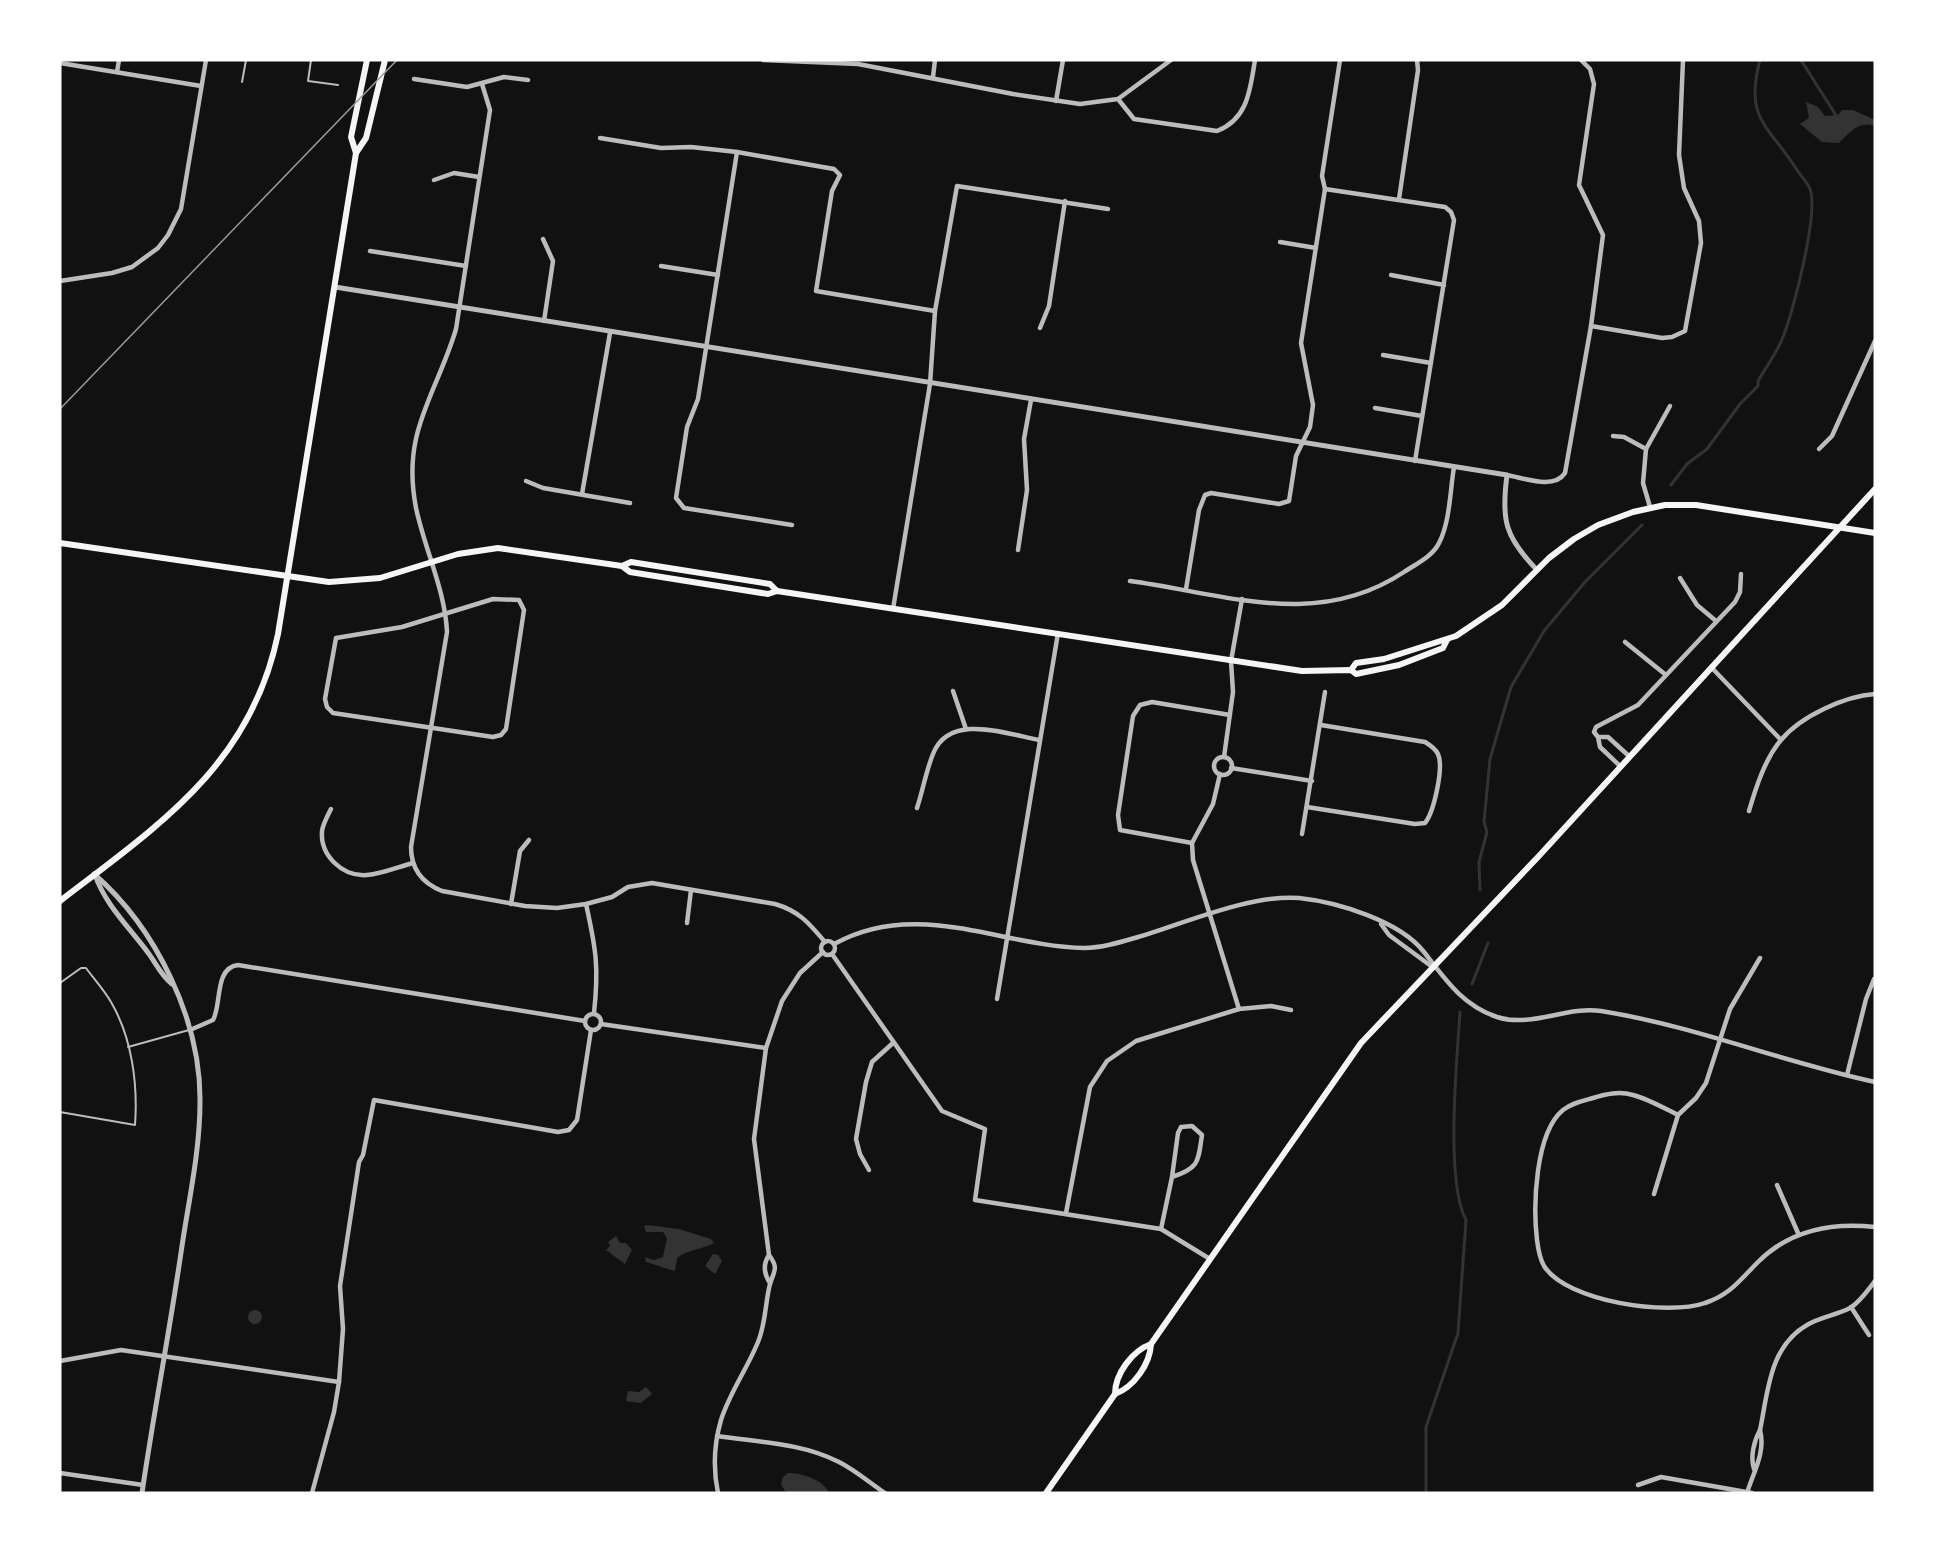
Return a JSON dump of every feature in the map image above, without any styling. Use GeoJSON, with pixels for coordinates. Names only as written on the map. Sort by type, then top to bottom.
{"type":"FeatureCollection","features":[{"type":"Feature","properties":{"kind":"main road"},"geometry":{"type":"LineString","coordinates":[[356,153],[351,137],[367,60]]}},
{"type":"Feature","properties":{"kind":"main road"},"geometry":{"type":"LineString","coordinates":[[60,901],[179,807],[209,777],[236,740],[258,697],[270,665],[288,576],[356,153],[366,138],[385,60]]}},
{"type":"Feature","properties":{"kind":"main road"},"geometry":{"type":"LineString","coordinates":[[1046,1493],[1115,1394],[1129,1388],[1150,1356],[1151,1344],[1361,1043],[1630,757],[1875,489]]}},
{"type":"Feature","properties":{"kind":"main road"},"geometry":{"type":"LineString","coordinates":[[60,543],[288,576],[350,582],[394,575],[458,554],[498,548],[622,566],[630,572],[768,594],[777,591],[1302,671],[1351,670],[1356,674],[1411,661],[1443,648],[1447,640],[1501,606],[1537,570],[1574,539],[1598,525],[1650,507],[1681,504],[1713,506],[1875,533]]}},
{"type":"Feature","properties":{"kind":"main road"},"geometry":{"type":"LineString","coordinates":[[622,566],[631,562],[770,584],[777,591]]}},
{"type":"Feature","properties":{"kind":"main road"},"geometry":{"type":"LineString","coordinates":[[1115,1394],[1115,1382],[1138,1349],[1151,1344]]}},
{"type":"Feature","properties":{"kind":"street"},"geometry":{"type":"LineString","coordinates":[[117,72],[119,60]]}},
{"type":"Feature","properties":{"kind":"street"},"geometry":{"type":"LineString","coordinates":[[60,281],[112,273],[132,267],[158,248],[168,235],[181,209],[206,60]]}},
{"type":"Feature","properties":{"kind":"street"},"geometry":{"type":"LineString","coordinates":[[763,60],[858,62],[1080,104],[1118,99],[1172,60]]}},
{"type":"Feature","properties":{"kind":"street"},"geometry":{"type":"LineString","coordinates":[[933,77],[935,60]]}},
{"type":"Feature","properties":{"kind":"street"},"geometry":{"type":"LineString","coordinates":[[1056,101],[1063,60]]}},
{"type":"Feature","properties":{"kind":"street"},"geometry":{"type":"LineString","coordinates":[[1118,99],[1134,119],[1217,131],[1229,126],[1239,117],[1248,99],[1254,60]]}},
{"type":"Feature","properties":{"kind":"street"},"geometry":{"type":"LineString","coordinates":[[1186,589],[1199,510],[1205,495],[1211,493],[1285,503],[1289,501],[1296,456],[1310,427],[1313,405],[1301,344],[1325,189],[1322,176],[1340,60]]}},
{"type":"Feature","properties":{"kind":"street"},"geometry":{"type":"LineString","coordinates":[[1399,199],[1418,60]]}},
{"type":"Feature","properties":{"kind":"street"},"geometry":{"type":"LineString","coordinates":[[334,287],[610,333],[1553,482],[1565,473],[1591,326],[1603,235],[1579,184],[1594,84],[1590,69],[1581,60]]}},
{"type":"Feature","properties":{"kind":"street"},"geometry":{"type":"LineString","coordinates":[[1591,326],[1662,338],[1672,338],[1685,331],[1701,243],[1699,221],[1684,188],[1679,155],[1683,60]]}},
{"type":"Feature","properties":{"kind":"street"},"geometry":{"type":"LineString","coordinates":[[60,63],[201,86]]}},
{"type":"Feature","properties":{"kind":"street"},"geometry":{"type":"LineString","coordinates":[[414,79],[467,87],[504,77],[528,80]]}},
{"type":"Feature","properties":{"kind":"street"},"geometry":{"type":"LineString","coordinates":[[482,84],[490,110],[459,308],[446,360],[421,413],[414,449],[416,506],[446,612],[447,632],[411,847],[413,863],[419,875],[430,886],[442,891],[511,904],[557,908],[586,904],[612,897],[628,887],[652,883],[775,903],[793,909],[807,920],[825,942],[834,944],[864,931],[903,923],[932,924],[1085,948],[1113,944],[1269,899],[1295,898],[1342,907],[1393,926],[1423,951],[1434,968],[1462,998],[1499,1017],[1530,1020],[1575,1011],[1598,1011],[1668,1023],[1875,1082]]}},
{"type":"Feature","properties":{"kind":"street"},"geometry":{"type":"LineString","coordinates":[[600,138],[661,148],[691,147],[737,152],[824,165],[834,169],[840,175],[832,191],[816,291],[935,311]]}},
{"type":"Feature","properties":{"kind":"street"},"geometry":{"type":"LineString","coordinates":[[737,152],[698,399],[687,427],[676,498],[684,508],[792,525]]}},
{"type":"Feature","properties":{"kind":"street"},"geometry":{"type":"LineString","coordinates":[[434,180],[454,173],[479,177]]}},
{"type":"Feature","properties":{"kind":"street"},"geometry":{"type":"LineString","coordinates":[[893,609],[930,384],[935,311],[957,186],[1108,209]]}},
{"type":"Feature","properties":{"kind":"street"},"geometry":{"type":"LineString","coordinates":[[1325,189],[1445,207],[1451,212],[1454,220],[1414,461]]}},
{"type":"Feature","properties":{"kind":"street"},"geometry":{"type":"LineString","coordinates":[[1040,328],[1048,306],[1065,201]]}},
{"type":"Feature","properties":{"kind":"street"},"geometry":{"type":"LineString","coordinates":[[543,239],[554,261],[544,321]]}},
{"type":"Feature","properties":{"kind":"street"},"geometry":{"type":"LineString","coordinates":[[1280,242],[1316,248]]}},
{"type":"Feature","properties":{"kind":"street"},"geometry":{"type":"LineString","coordinates":[[370,251],[466,266]]}},
{"type":"Feature","properties":{"kind":"street"},"geometry":{"type":"LineString","coordinates":[[661,266],[718,275]]}},
{"type":"Feature","properties":{"kind":"street"},"geometry":{"type":"LineString","coordinates":[[1391,275],[1444,285]]}},
{"type":"Feature","properties":{"kind":"street"},"geometry":{"type":"LineString","coordinates":[[582,495],[610,333]]}},
{"type":"Feature","properties":{"kind":"street"},"geometry":{"type":"LineString","coordinates":[[1819,450],[1832,436],[1875,341]]}},
{"type":"Feature","properties":{"kind":"street"},"geometry":{"type":"LineString","coordinates":[[1383,355],[1431,363]]}},
{"type":"Feature","properties":{"kind":"street"},"geometry":{"type":"LineString","coordinates":[[1868,358],[1875,362]]}},
{"type":"Feature","properties":{"kind":"street"},"geometry":{"type":"LineString","coordinates":[[1018,550],[1028,490],[1024,439],[1031,400]]}},
{"type":"Feature","properties":{"kind":"street"},"geometry":{"type":"LineString","coordinates":[[1650,507],[1643,483],[1646,449],[1670,406]]}},
{"type":"Feature","properties":{"kind":"street"},"geometry":{"type":"LineString","coordinates":[[1375,408],[1422,416]]}},
{"type":"Feature","properties":{"kind":"street"},"geometry":{"type":"LineString","coordinates":[[1613,436],[1623,437],[1646,449]]}},
{"type":"Feature","properties":{"kind":"street"},"geometry":{"type":"LineString","coordinates":[[1131,580],[1285,605],[1311,605],[1350,599],[1388,583],[1429,555],[1439,544],[1445,524],[1454,467]]}},
{"type":"Feature","properties":{"kind":"street"},"geometry":{"type":"LineString","coordinates":[[1506,475],[1503,509],[1506,527],[1517,548],[1537,570]]}},
{"type":"Feature","properties":{"kind":"street"},"geometry":{"type":"LineString","coordinates":[[526,481],[543,488],[630,502]]}},
{"type":"Feature","properties":{"kind":"street"},"geometry":{"type":"LineString","coordinates":[[1620,766],[1600,747],[1598,737],[1594,732],[1596,727],[1638,705],[1738,597],[1741,574]]}},
{"type":"Feature","properties":{"kind":"street"},"geometry":{"type":"LineString","coordinates":[[1680,578],[1696,605],[1716,621]]}},
{"type":"Feature","properties":{"kind":"street"},"geometry":{"type":"LineString","coordinates":[[504,598],[519,600],[524,610],[506,729],[501,735],[493,737],[333,713],[327,708],[325,699],[336,638],[384,631],[446,612],[484,600],[504,598]]}},
{"type":"Feature","properties":{"kind":"street"},"geometry":{"type":"LineString","coordinates":[[1224,758],[1230,715],[1231,661],[1242,599]]}},
{"type":"Feature","properties":{"kind":"street"},"geometry":{"type":"LineString","coordinates":[[997,999],[1058,633]]}},
{"type":"Feature","properties":{"kind":"street"},"geometry":{"type":"LineString","coordinates":[[1625,642],[1666,675]]}},
{"type":"Feature","properties":{"kind":"street"},"geometry":{"type":"LineString","coordinates":[[1712,667],[1781,740]]}},
{"type":"Feature","properties":{"kind":"street"},"geometry":{"type":"LineString","coordinates":[[953,690],[966,729]]}},
{"type":"Feature","properties":{"kind":"street"},"geometry":{"type":"LineString","coordinates":[[1302,834],[1325,692]]}},
{"type":"Feature","properties":{"kind":"street"},"geometry":{"type":"LineString","coordinates":[[1749,811],[1761,774],[1781,740],[1810,718],[1841,700],[1875,694]]}},
{"type":"Feature","properties":{"kind":"street"},"geometry":{"type":"LineString","coordinates":[[1192,843],[1120,830],[1118,815],[1133,716],[1140,705],[1152,702],[1230,715]]}},
{"type":"Feature","properties":{"kind":"street"},"geometry":{"type":"LineString","coordinates":[[1307,807],[1415,824],[1425,823],[1433,810],[1440,756],[1434,747],[1425,742],[1321,725]]}},
{"type":"Feature","properties":{"kind":"street"},"geometry":{"type":"LineString","coordinates":[[917,808],[936,748],[947,736],[966,729],[1039,740]]}},
{"type":"Feature","properties":{"kind":"street"},"geometry":{"type":"LineString","coordinates":[[1598,737],[1608,736],[1630,757]]}},
{"type":"Feature","properties":{"kind":"street"},"geometry":{"type":"LineString","coordinates":[[1224,758],[1230,761],[1231,768],[1228,773],[1220,774],[1214,765],[1218,759],[1224,758]]}},
{"type":"Feature","properties":{"kind":"street"},"geometry":{"type":"LineString","coordinates":[[1231,768],[1312,781]]}},
{"type":"Feature","properties":{"kind":"street"},"geometry":{"type":"LineString","coordinates":[[1220,774],[1213,804],[1192,843],[1193,860],[1212,915],[1239,1009]]}},
{"type":"Feature","properties":{"kind":"street"},"geometry":{"type":"LineString","coordinates":[[331,809],[322,829],[323,844],[330,858],[339,867],[357,874],[368,875],[413,863]]}},
{"type":"Feature","properties":{"kind":"street"},"geometry":{"type":"LineString","coordinates":[[511,904],[519,851],[529,840]]}},
{"type":"Feature","properties":{"kind":"street"},"geometry":{"type":"LineString","coordinates":[[94,874],[102,894],[150,955],[162,976],[173,985]]}},
{"type":"Feature","properties":{"kind":"street"},"geometry":{"type":"LineString","coordinates":[[94,874],[110,887],[170,974],[190,1030],[199,1073],[200,1119],[166,1355],[142,1493]]}},
{"type":"Feature","properties":{"kind":"street"},"geometry":{"type":"LineString","coordinates":[[687,923],[691,890]]}},
{"type":"Feature","properties":{"kind":"street"},"geometry":{"type":"LineString","coordinates":[[586,904],[598,967],[594,1013]]}},
{"type":"Feature","properties":{"kind":"street"},"geometry":{"type":"LineString","coordinates":[[1380,923],[1395,940],[1434,968]]}},
{"type":"Feature","properties":{"kind":"street"},"geometry":{"type":"LineString","coordinates":[[718,1493],[714,1458],[717,1436],[728,1399],[763,1328],[770,1282],[775,1276],[774,1262],[769,1255],[754,1139],[766,1048],[782,1001],[801,973],[823,952],[825,942]]}},
{"type":"Feature","properties":{"kind":"street"},"geometry":{"type":"LineString","coordinates":[[832,954],[834,944]]}},
{"type":"Feature","properties":{"kind":"street"},"geometry":{"type":"LineString","coordinates":[[823,952],[832,954],[942,1111],[985,1129],[975,1200],[1161,1229],[1210,1259]]}},
{"type":"Feature","properties":{"kind":"street"},"geometry":{"type":"LineString","coordinates":[[1654,1194],[1678,1115],[1696,1098],[1706,1083],[1730,1009],[1760,958]]}},
{"type":"Feature","properties":{"kind":"street"},"geometry":{"type":"LineString","coordinates":[[190,1030],[213,1020],[222,977],[229,967],[238,965],[585,1021]]}},
{"type":"Feature","properties":{"kind":"street"},"geometry":{"type":"LineString","coordinates":[[1847,1075],[1866,999],[1874,979]]}},
{"type":"Feature","properties":{"kind":"street"},"geometry":{"type":"LineString","coordinates":[[1066,1213],[1090,1087],[1107,1060],[1136,1041],[1239,1009],[1271,1006],[1291,1010]]}},
{"type":"Feature","properties":{"kind":"street"},"geometry":{"type":"LineString","coordinates":[[594,1013],[588,1015],[585,1021],[586,1026],[591,1030],[598,1029],[602,1024]]}},
{"type":"Feature","properties":{"kind":"street"},"geometry":{"type":"LineString","coordinates":[[594,1013],[600,1017],[602,1024]]}},
{"type":"Feature","properties":{"kind":"street"},"geometry":{"type":"LineString","coordinates":[[602,1024],[766,1048]]}},
{"type":"Feature","properties":{"kind":"street"},"geometry":{"type":"LineString","coordinates":[[312,1493],[334,1413],[339,1382],[343,1329],[340,1286],[359,1162],[363,1155],[374,1100],[558,1132],[569,1130],[577,1120],[591,1030]]}},
{"type":"Feature","properties":{"kind":"street"},"geometry":{"type":"LineString","coordinates":[[869,1170],[860,1154],[856,1139],[866,1082],[872,1062],[893,1043]]}},
{"type":"Feature","properties":{"kind":"street"},"geometry":{"type":"LineString","coordinates":[[1678,1115],[1639,1097],[1619,1093],[1575,1103],[1562,1111],[1547,1135],[1541,1153],[1536,1227],[1540,1255],[1545,1267],[1563,1283],[1597,1299],[1662,1308],[1688,1307],[1715,1300],[1735,1288],[1759,1261],[1798,1233],[1824,1227],[1875,1227]]}},
{"type":"Feature","properties":{"kind":"street"},"geometry":{"type":"LineString","coordinates":[[1161,1229],[1172,1177],[1178,1132],[1181,1127],[1192,1126],[1202,1135],[1198,1162],[1190,1172],[1172,1177]]}},
{"type":"Feature","properties":{"kind":"street"},"geometry":{"type":"LineString","coordinates":[[1777,1185],[1798,1233]]}},
{"type":"Feature","properties":{"kind":"street"},"geometry":{"type":"LineString","coordinates":[[769,1255],[765,1262],[766,1277],[770,1282]]}},
{"type":"Feature","properties":{"kind":"street"},"geometry":{"type":"LineString","coordinates":[[1638,1485],[1661,1477],[1749,1493],[1762,1445],[1760,1430],[1771,1376],[1779,1354],[1792,1336],[1807,1324],[1851,1307],[1875,1281]]}},
{"type":"Feature","properties":{"kind":"street"},"geometry":{"type":"LineString","coordinates":[[1851,1307],[1869,1335]]}},
{"type":"Feature","properties":{"kind":"street"},"geometry":{"type":"LineString","coordinates":[[60,1361],[108,1350],[166,1355],[339,1382]]}},
{"type":"Feature","properties":{"kind":"street"},"geometry":{"type":"LineString","coordinates":[[717,1436],[823,1454],[841,1462],[878,1491],[885,1493]]}},
{"type":"Feature","properties":{"kind":"street"},"geometry":{"type":"LineString","coordinates":[[60,1473],[143,1485]]}},
{"type":"Feature","properties":{"kind":"lane"},"geometry":{"type":"LineString","coordinates":[[242,82],[246,60]]}},
{"type":"Feature","properties":{"kind":"lane"},"geometry":{"type":"LineString","coordinates":[[311,60],[308,81],[338,85]]}},
{"type":"Feature","properties":{"kind":"lane"},"geometry":{"type":"LineString","coordinates":[[60,983],[81,968],[86,968],[111,1001],[128,1047],[136,1091],[135,1125],[60,1112]]}},
{"type":"Feature","properties":{"kind":"lane"},"geometry":{"type":"LineString","coordinates":[[128,1047],[190,1030]]}},
{"type":"Feature","properties":{"kind":"shaded area"},"geometry":{"type":"Polygon","coordinates":[[[1806,102],[1818,107],[1825,116],[1838,115],[1842,110],[1853,110],[1875,120],[1875,126],[1859,126],[1839,143],[1822,142],[1800,124],[1809,118],[1806,102]]]}},
{"type":"Feature","properties":{"kind":"shaded area"},"geometry":{"type":"Polygon","coordinates":[[[644,1226],[679,1229],[711,1239],[714,1243],[677,1258],[675,1271],[646,1262],[645,1257],[654,1260],[663,1257],[667,1238],[663,1232],[646,1232],[644,1226]]]}},
{"type":"Feature","properties":{"kind":"shaded area"},"geometry":{"type":"Polygon","coordinates":[[[616,1236],[620,1243],[626,1243],[632,1250],[625,1264],[606,1250],[610,1246],[608,1242],[616,1236]]]}},
{"type":"Feature","properties":{"kind":"shaded area"},"geometry":{"type":"Polygon","coordinates":[[[713,1254],[718,1255],[722,1261],[715,1274],[705,1266],[713,1254]]]}},
{"type":"Feature","properties":{"kind":"shaded area"},"geometry":{"type":"Polygon","coordinates":[[[255,1310],[260,1312],[262,1317],[260,1322],[255,1324],[250,1322],[248,1317],[250,1312],[255,1310]]]}},
{"type":"Feature","properties":{"kind":"shaded area"},"geometry":{"type":"Polygon","coordinates":[[[646,1387],[652,1394],[641,1403],[626,1401],[628,1391],[639,1392],[646,1387]]]}},
{"type":"Feature","properties":{"kind":"shaded area"},"geometry":{"type":"Polygon","coordinates":[[[788,1473],[812,1478],[822,1484],[829,1493],[786,1493],[781,1484],[783,1477],[788,1473]]]}},
{"type":"Feature","properties":{"kind":"waterway"},"geometry":{"type":"LineString","coordinates":[[1671,485],[1687,464],[1707,449],[1740,404],[1758,386],[1758,381],[1783,337],[1804,263],[1811,218],[1810,189],[1768,131],[1757,109],[1755,96],[1760,60]]}},
{"type":"Feature","properties":{"kind":"waterway"},"geometry":{"type":"LineString","coordinates":[[1801,60],[1837,117]]}},
{"type":"Feature","properties":{"kind":"waterway"},"geometry":{"type":"LineString","coordinates":[[1480,890],[1479,862],[1487,832],[1484,822],[1490,759],[1511,687],[1544,631],[1585,582],[1642,525]]}},
{"type":"Feature","properties":{"kind":"waterway"},"geometry":{"type":"LineString","coordinates":[[1472,984],[1488,943]]}},
{"type":"Feature","properties":{"kind":"waterway"},"geometry":{"type":"LineString","coordinates":[[1426,1493],[1426,1427],[1458,1333],[1466,1220],[1460,1202],[1454,1149],[1460,1012]]}},
{"type":"Feature","properties":{"kind":"tram line"},"geometry":{"type":"LineString","coordinates":[[60,409],[397,60]]}}]}
